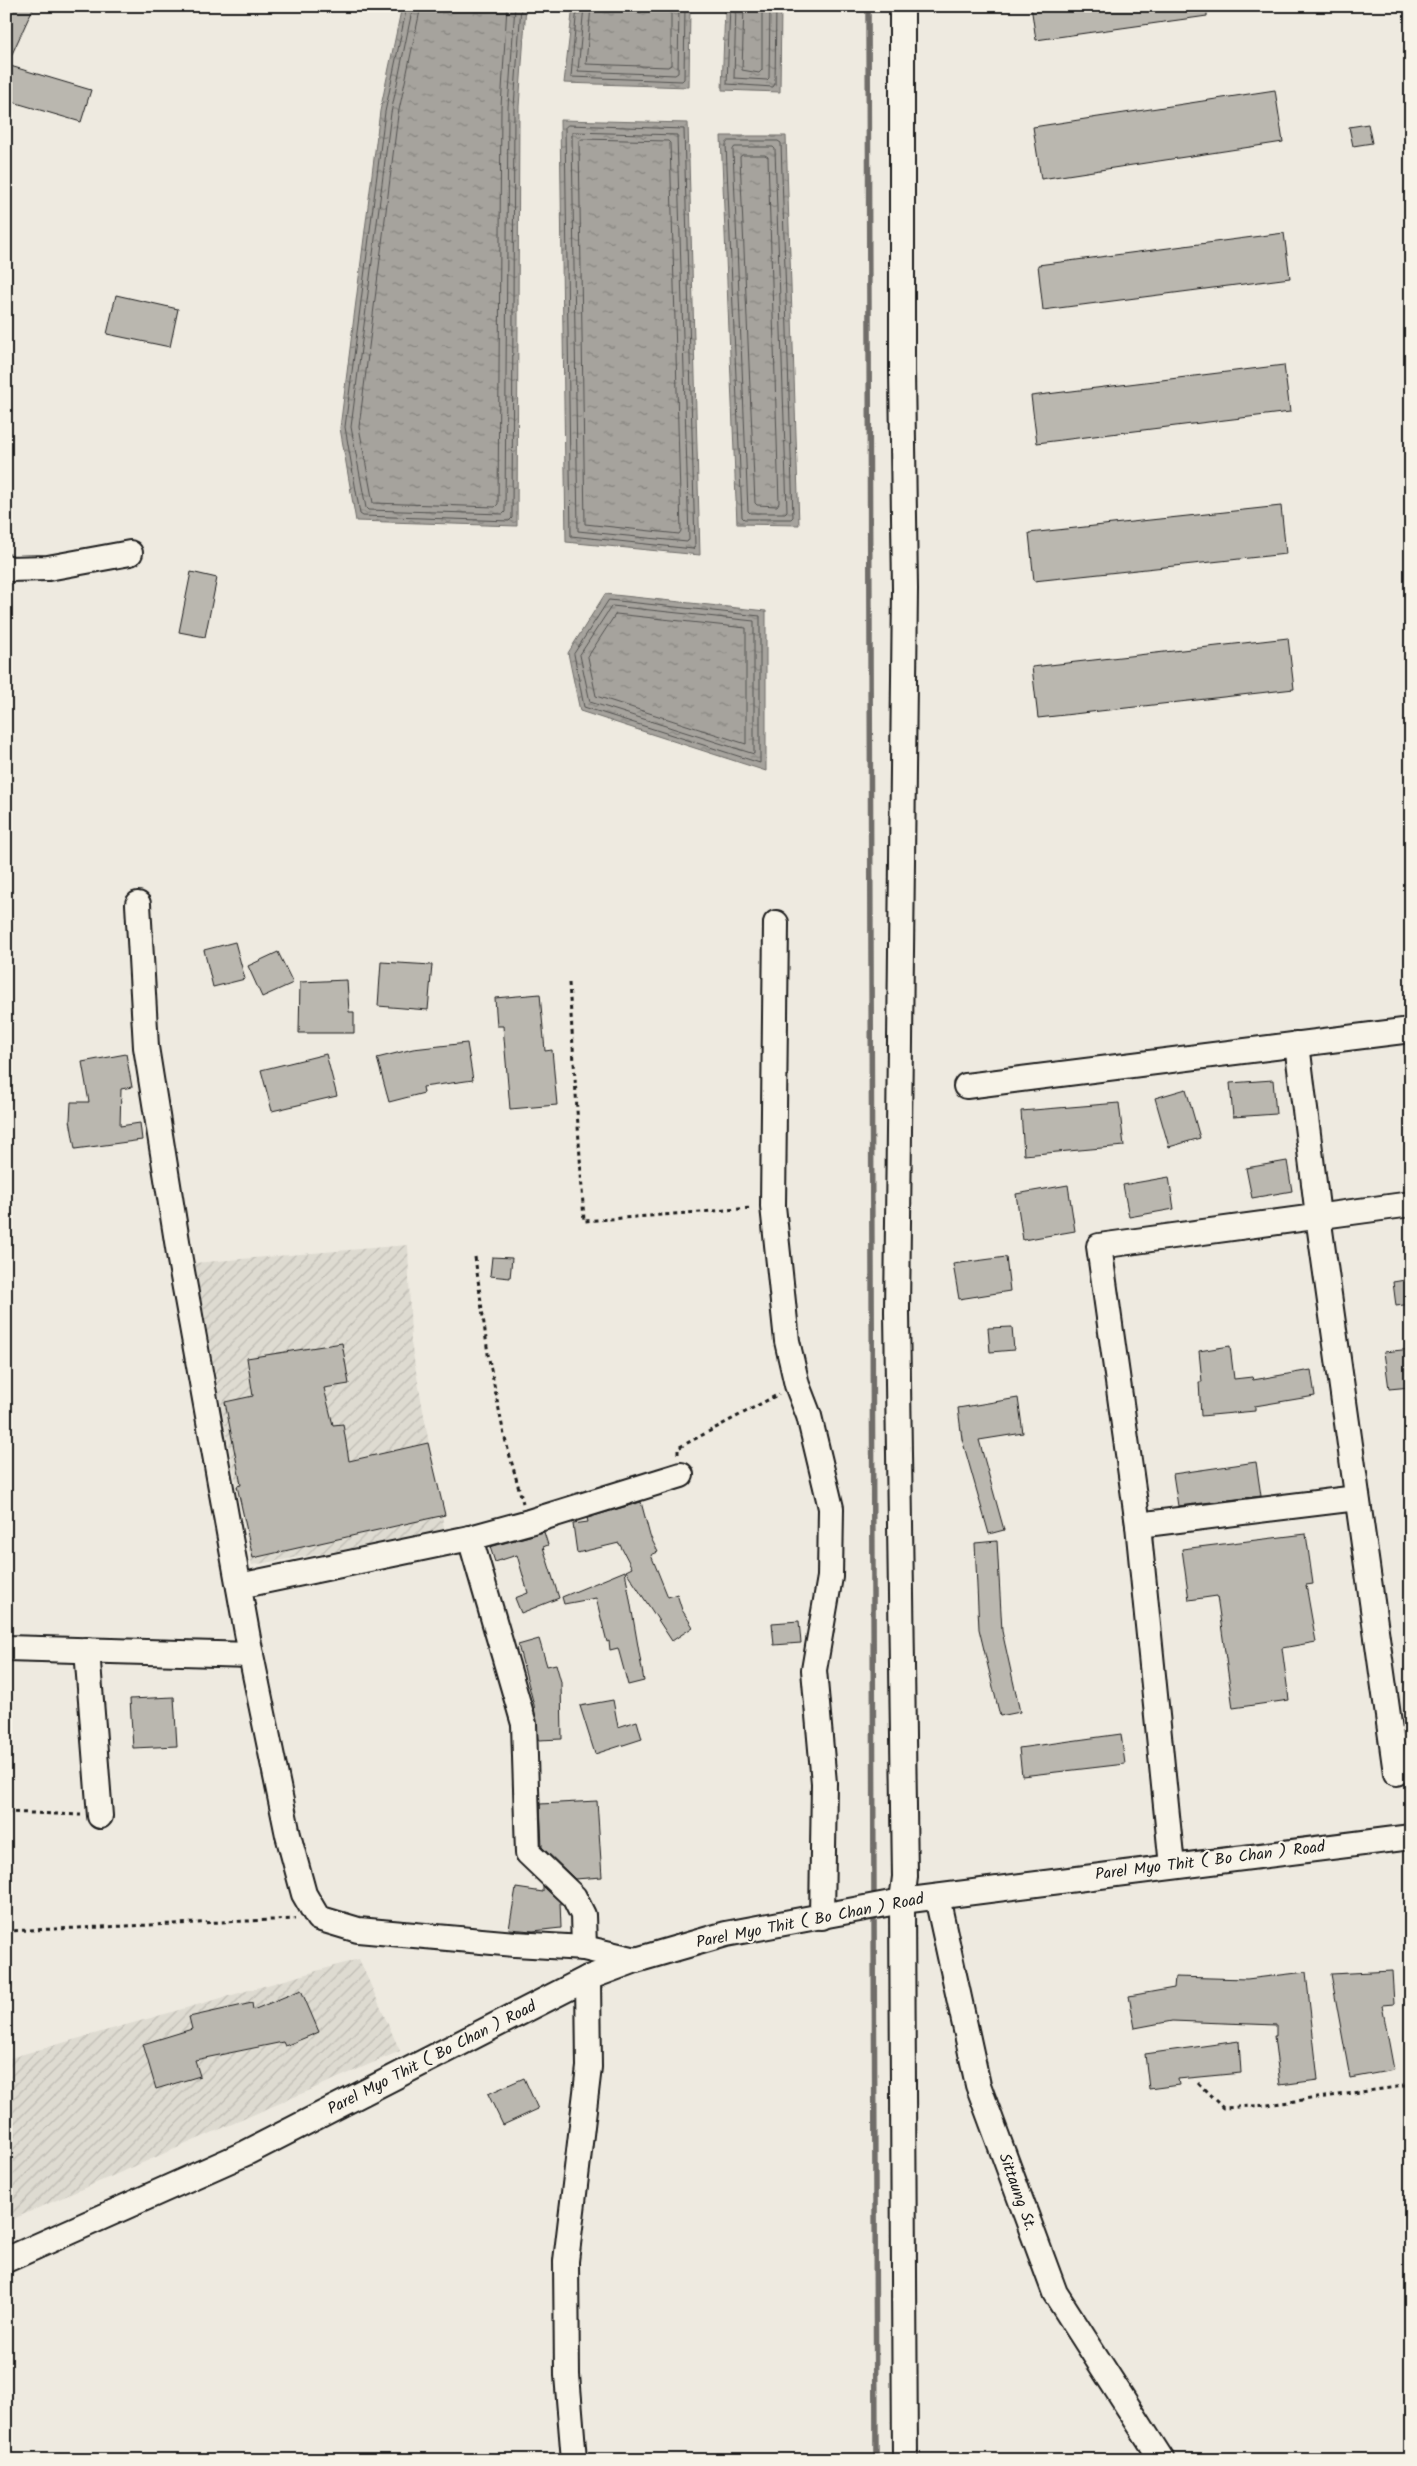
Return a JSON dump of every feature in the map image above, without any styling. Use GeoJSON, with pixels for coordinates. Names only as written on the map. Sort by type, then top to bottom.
{"type":"FeatureCollection","features":[{"type":"Feature","properties":{"kind":"street"},"geometry":{"type":"LineString","coordinates":[[902,6],[902,371],[905,589],[897,1312],[905,1877],[902,1901],[905,2460]]}},
{"type":"Feature","properties":{"kind":"street"},"geometry":{"type":"LineString","coordinates":[[6,567],[8,569],[48,568],[130,553]]}},
{"type":"Feature","properties":{"kind":"street"},"geometry":{"type":"LineString","coordinates":[[138,904],[146,1047],[180,1260],[251,1655],[288,1835],[304,1894],[318,1918],[358,1930],[584,1948],[636,1960]]}},
{"type":"Feature","properties":{"kind":"street"},"geometry":{"type":"LineString","coordinates":[[776,923],[773,1206],[787,1341],[798,1385],[809,1416],[831,1508],[830,1577],[814,1670],[824,1783],[822,1917]]}},
{"type":"Feature","properties":{"kind":"street"},"geometry":{"type":"LineString","coordinates":[[966,1086],[1411,1030]]}},
{"type":"Feature","properties":{"kind":"street"},"geometry":{"type":"LineString","coordinates":[[1297,1044],[1318,1216],[1396,1773]]}},
{"type":"Feature","properties":{"kind":"street"},"geometry":{"type":"LineString","coordinates":[[1172,1866],[1138,1525],[1099,1246],[1411,1204]]}},
{"type":"Feature","properties":{"kind":"street"},"geometry":{"type":"LineString","coordinates":[[239,1586],[470,1538],[682,1476]]}},
{"type":"Feature","properties":{"kind":"street"},"geometry":{"type":"LineString","coordinates":[[1138,1525],[1358,1498]]}},
{"type":"Feature","properties":{"kind":"street"},"geometry":{"type":"LineString","coordinates":[[470,1538],[524,1724],[528,1853],[574,1897],[583,1915],[584,1948]]}},
{"type":"Feature","properties":{"kind":"street"},"geometry":{"type":"LineString","coordinates":[[6,1648],[251,1655]]}},
{"type":"Feature","properties":{"kind":"street"},"geometry":{"type":"LineString","coordinates":[[87,1650],[100,1816]]}},
{"type":"Feature","properties":{"kind":"street","name":"Parel Myo Thit ( Bo Chan ) Road"},"geometry":{"type":"LineString","coordinates":[[6,2260],[246,2153],[588,1978],[636,1960],[726,1934],[902,1901],[1411,1836]]}},
{"type":"Feature","properties":{"kind":"street","name":"Sittaung St."},"geometry":{"type":"LineString","coordinates":[[937,1896],[978,2085],[1055,2293],[1162,2460]]}},
{"type":"Feature","properties":{"kind":"street"},"geometry":{"type":"LineString","coordinates":[[574,2460],[568,2375],[566,2261],[589,2067],[588,1978]]}},
{"type":"Feature","properties":{"kind":"path"},"geometry":{"type":"LineString","coordinates":[[569,983],[584,1221],[773,1206]]}},
{"type":"Feature","properties":{"kind":"path"},"geometry":{"type":"LineString","coordinates":[[475,1257],[488,1354],[504,1435],[529,1522]]}},
{"type":"Feature","properties":{"kind":"path"},"geometry":{"type":"LineString","coordinates":[[682,1476],[678,1448],[798,1385]]}},
{"type":"Feature","properties":{"kind":"path"},"geometry":{"type":"LineString","coordinates":[[6,1812],[100,1816]]}},
{"type":"Feature","properties":{"kind":"path"},"geometry":{"type":"LineString","coordinates":[[6,1931],[318,1918]]}},
{"type":"Feature","properties":{"kind":"path"},"geometry":{"type":"LineString","coordinates":[[1198,2082],[1223,2108],[1267,2105],[1411,2085]]}},
{"type":"Feature","properties":{"kind":"shaded area"},"geometry":{"type":"Polygon","coordinates":[[[408,1245],[411,1343],[445,1533],[252,1565],[194,1263],[408,1245]]]}},
{"type":"Feature","properties":{"kind":"shaded area"},"geometry":{"type":"Polygon","coordinates":[[[359,1959],[400,2051],[6,2222],[6,2059],[359,1959]]]}},
{"type":"Feature","properties":{"kind":"water"},"geometry":{"type":"Polygon","coordinates":[[[402,6],[526,6],[519,107],[517,526],[356,521],[340,428],[380,111],[402,6]]]}},
{"type":"Feature","properties":{"kind":"water"},"geometry":{"type":"Polygon","coordinates":[[[573,6],[690,6],[689,87],[564,83],[573,6]]]}},
{"type":"Feature","properties":{"kind":"water"},"geometry":{"type":"Polygon","coordinates":[[[725,6],[781,6],[780,92],[722,90],[725,6]]]}},
{"type":"Feature","properties":{"kind":"water"},"geometry":{"type":"Polygon","coordinates":[[[560,120],[688,123],[700,555],[566,542],[560,120]]]}},
{"type":"Feature","properties":{"kind":"water"},"geometry":{"type":"Polygon","coordinates":[[[721,136],[786,136],[799,525],[737,524],[721,136]]]}},
{"type":"Feature","properties":{"kind":"water"},"geometry":{"type":"Polygon","coordinates":[[[605,594],[766,611],[766,771],[580,711],[568,653],[605,594]]]}},
{"type":"Feature","properties":{"kind":"building"},"geometry":{"type":"Polygon","coordinates":[[[6,6],[34,6],[7,65],[91,90],[81,122],[6,100],[6,6]]]}},
{"type":"Feature","properties":{"kind":"building"},"geometry":{"type":"Polygon","coordinates":[[[1031,6],[1207,6],[1207,16],[1036,40],[1031,6]]]}},
{"type":"Feature","properties":{"kind":"building"},"geometry":{"type":"Polygon","coordinates":[[[1275,90],[1283,142],[1041,179],[1033,127],[1275,90]]]}},
{"type":"Feature","properties":{"kind":"building"},"geometry":{"type":"Polygon","coordinates":[[[1368,124],[1372,143],[1353,146],[1349,127],[1368,124]]]}},
{"type":"Feature","properties":{"kind":"building"},"geometry":{"type":"Polygon","coordinates":[[[1284,233],[1290,278],[1043,310],[1038,265],[1284,233]]]}},
{"type":"Feature","properties":{"kind":"building"},"geometry":{"type":"Polygon","coordinates":[[[116,295],[178,309],[170,347],[107,334],[116,295]]]}},
{"type":"Feature","properties":{"kind":"building"},"geometry":{"type":"Polygon","coordinates":[[[1284,365],[1290,412],[1037,443],[1031,396],[1284,365]]]}},
{"type":"Feature","properties":{"kind":"building"},"geometry":{"type":"Polygon","coordinates":[[[1281,506],[1286,554],[1034,581],[1029,533],[1281,506]]]}},
{"type":"Feature","properties":{"kind":"building"},"geometry":{"type":"Polygon","coordinates":[[[191,572],[217,578],[205,637],[179,632],[191,572]]]}},
{"type":"Feature","properties":{"kind":"building"},"geometry":{"type":"Polygon","coordinates":[[[1288,638],[1294,689],[1038,718],[1032,667],[1288,638]]]}},
{"type":"Feature","properties":{"kind":"building"},"geometry":{"type":"Polygon","coordinates":[[[235,942],[245,979],[213,987],[204,950],[235,942]]]}},
{"type":"Feature","properties":{"kind":"building"},"geometry":{"type":"Polygon","coordinates":[[[278,952],[293,983],[262,997],[248,966],[278,952]]]}},
{"type":"Feature","properties":{"kind":"building"},"geometry":{"type":"Polygon","coordinates":[[[381,962],[432,965],[428,1010],[378,1006],[381,962]]]}},
{"type":"Feature","properties":{"kind":"building"},"geometry":{"type":"Polygon","coordinates":[[[347,980],[349,1012],[354,1012],[354,1033],[299,1033],[300,982],[347,980]]]}},
{"type":"Feature","properties":{"kind":"building"},"geometry":{"type":"Polygon","coordinates":[[[540,994],[545,1051],[552,1050],[557,1105],[510,1109],[503,1026],[497,1026],[495,998],[540,994]]]}},
{"type":"Feature","properties":{"kind":"building"},"geometry":{"type":"Polygon","coordinates":[[[467,1043],[473,1080],[423,1087],[424,1093],[389,1102],[377,1058],[413,1049],[467,1043]]]}},
{"type":"Feature","properties":{"kind":"building"},"geometry":{"type":"Polygon","coordinates":[[[126,1054],[132,1087],[121,1089],[120,1126],[140,1123],[142,1140],[75,1149],[70,1120],[71,1102],[89,1102],[82,1062],[126,1054]]]}},
{"type":"Feature","properties":{"kind":"building"},"geometry":{"type":"Polygon","coordinates":[[[326,1054],[337,1096],[272,1111],[261,1070],[326,1054]]]}},
{"type":"Feature","properties":{"kind":"building"},"geometry":{"type":"Polygon","coordinates":[[[1273,1080],[1276,1114],[1233,1117],[1230,1083],[1273,1080]]]}},
{"type":"Feature","properties":{"kind":"building"},"geometry":{"type":"Polygon","coordinates":[[[1186,1089],[1200,1138],[1169,1147],[1155,1098],[1186,1089]]]}},
{"type":"Feature","properties":{"kind":"building"},"geometry":{"type":"Polygon","coordinates":[[[1119,1103],[1124,1146],[1024,1155],[1021,1111],[1119,1103]]]}},
{"type":"Feature","properties":{"kind":"building"},"geometry":{"type":"Polygon","coordinates":[[[1287,1161],[1292,1191],[1252,1198],[1246,1168],[1287,1161]]]}},
{"type":"Feature","properties":{"kind":"building"},"geometry":{"type":"Polygon","coordinates":[[[1169,1177],[1174,1209],[1129,1217],[1123,1185],[1169,1177]]]}},
{"type":"Feature","properties":{"kind":"building"},"geometry":{"type":"Polygon","coordinates":[[[1068,1185],[1075,1231],[1023,1240],[1016,1194],[1068,1185]]]}},
{"type":"Feature","properties":{"kind":"building"},"geometry":{"type":"Polygon","coordinates":[[[492,1257],[512,1258],[510,1278],[490,1276],[492,1257]]]}},
{"type":"Feature","properties":{"kind":"building"},"geometry":{"type":"Polygon","coordinates":[[[1006,1257],[1010,1291],[959,1299],[953,1264],[1006,1257]]]}},
{"type":"Feature","properties":{"kind":"building"},"geometry":{"type":"Polygon","coordinates":[[[1411,1279],[1411,1304],[1396,1306],[1393,1282],[1411,1279]]]}},
{"type":"Feature","properties":{"kind":"building"},"geometry":{"type":"Polygon","coordinates":[[[1012,1327],[1014,1350],[990,1352],[988,1328],[1012,1327]]]}},
{"type":"Feature","properties":{"kind":"building"},"geometry":{"type":"Polygon","coordinates":[[[342,1343],[349,1384],[324,1388],[333,1425],[343,1424],[349,1461],[428,1443],[445,1515],[253,1558],[237,1486],[241,1485],[225,1402],[253,1396],[247,1358],[342,1343]]]}},
{"type":"Feature","properties":{"kind":"building"},"geometry":{"type":"Polygon","coordinates":[[[1230,1346],[1234,1379],[1252,1377],[1253,1380],[1311,1370],[1315,1396],[1255,1406],[1255,1411],[1201,1416],[1199,1382],[1202,1382],[1199,1351],[1230,1346]]]}},
{"type":"Feature","properties":{"kind":"building"},"geometry":{"type":"Polygon","coordinates":[[[1411,1349],[1411,1387],[1389,1389],[1384,1352],[1411,1349]]]}},
{"type":"Feature","properties":{"kind":"building"},"geometry":{"type":"Polygon","coordinates":[[[1018,1398],[1023,1433],[979,1440],[1004,1530],[989,1534],[962,1439],[958,1408],[1018,1398]]]}},
{"type":"Feature","properties":{"kind":"building"},"geometry":{"type":"Polygon","coordinates":[[[1256,1462],[1261,1496],[1178,1506],[1173,1474],[1256,1462]]]}},
{"type":"Feature","properties":{"kind":"building"},"geometry":{"type":"Polygon","coordinates":[[[641,1502],[650,1536],[658,1552],[651,1555],[668,1597],[677,1594],[682,1610],[693,1627],[672,1641],[626,1571],[632,1568],[619,1543],[577,1553],[573,1524],[588,1522],[587,1518],[641,1502]]]}},
{"type":"Feature","properties":{"kind":"building"},"geometry":{"type":"Polygon","coordinates":[[[544,1532],[548,1545],[543,1547],[559,1598],[521,1613],[515,1598],[528,1593],[517,1555],[495,1562],[490,1547],[544,1532]]]}},
{"type":"Feature","properties":{"kind":"building"},"geometry":{"type":"Polygon","coordinates":[[[1306,1534],[1313,1584],[1306,1585],[1316,1642],[1282,1648],[1289,1700],[1233,1708],[1217,1596],[1189,1600],[1182,1549],[1306,1534]]]}},
{"type":"Feature","properties":{"kind":"building"},"geometry":{"type":"Polygon","coordinates":[[[997,1541],[1002,1631],[1020,1712],[1000,1716],[979,1629],[975,1543],[997,1541]]]}},
{"type":"Feature","properties":{"kind":"building"},"geometry":{"type":"Polygon","coordinates":[[[625,1571],[644,1681],[628,1685],[618,1648],[610,1650],[609,1641],[607,1642],[596,1598],[564,1604],[562,1597],[625,1571]]]}},
{"type":"Feature","properties":{"kind":"building"},"geometry":{"type":"Polygon","coordinates":[[[799,1621],[801,1643],[774,1645],[772,1623],[799,1621]]]}},
{"type":"Feature","properties":{"kind":"building"},"geometry":{"type":"Polygon","coordinates":[[[539,1639],[547,1666],[556,1664],[561,1682],[562,1739],[538,1740],[534,1705],[518,1645],[539,1639]]]}},
{"type":"Feature","properties":{"kind":"building"},"geometry":{"type":"Polygon","coordinates":[[[174,1697],[177,1746],[133,1748],[130,1699],[174,1697]]]}},
{"type":"Feature","properties":{"kind":"building"},"geometry":{"type":"Polygon","coordinates":[[[613,1700],[618,1727],[637,1721],[642,1739],[595,1754],[580,1706],[613,1700]]]}},
{"type":"Feature","properties":{"kind":"building"},"geometry":{"type":"Polygon","coordinates":[[[1121,1734],[1125,1764],[1022,1776],[1019,1748],[1121,1734]]]}},
{"type":"Feature","properties":{"kind":"building"},"geometry":{"type":"Polygon","coordinates":[[[597,1801],[602,1877],[575,1879],[542,1847],[540,1804],[597,1801]]]}},
{"type":"Feature","properties":{"kind":"building"},"geometry":{"type":"Polygon","coordinates":[[[543,1886],[560,1902],[561,1928],[533,1931],[509,1929],[516,1888],[543,1892],[543,1886]]]}},
{"type":"Feature","properties":{"kind":"building"},"geometry":{"type":"Polygon","coordinates":[[[1392,1971],[1394,2004],[1382,2005],[1394,2070],[1350,2078],[1331,1974],[1392,1971]]]}},
{"type":"Feature","properties":{"kind":"building"},"geometry":{"type":"Polygon","coordinates":[[[1306,1972],[1318,2080],[1280,2085],[1274,2036],[1276,2036],[1276,2025],[1172,2021],[1135,2028],[1129,1996],[1174,1988],[1175,1977],[1247,1979],[1306,1972]]]}},
{"type":"Feature","properties":{"kind":"building"},"geometry":{"type":"Polygon","coordinates":[[[301,1990],[319,2032],[285,2046],[283,2042],[195,2060],[200,2076],[156,2089],[143,2044],[192,2029],[189,2017],[252,2003],[253,2010],[301,1990]]]}},
{"type":"Feature","properties":{"kind":"building"},"geometry":{"type":"Polygon","coordinates":[[[1239,2041],[1241,2073],[1178,2079],[1179,2085],[1149,2089],[1145,2054],[1239,2041]]]}},
{"type":"Feature","properties":{"kind":"building"},"geometry":{"type":"Polygon","coordinates":[[[524,2078],[538,2109],[503,2125],[488,2094],[524,2078]]]}},
{"type":"Feature","properties":{"kind":"waterway"},"geometry":{"type":"LineString","coordinates":[[868,6],[874,1902]]}},
{"type":"Feature","properties":{"kind":"waterway"},"geometry":{"type":"LineString","coordinates":[[874,1911],[876,2460]]}}]}
